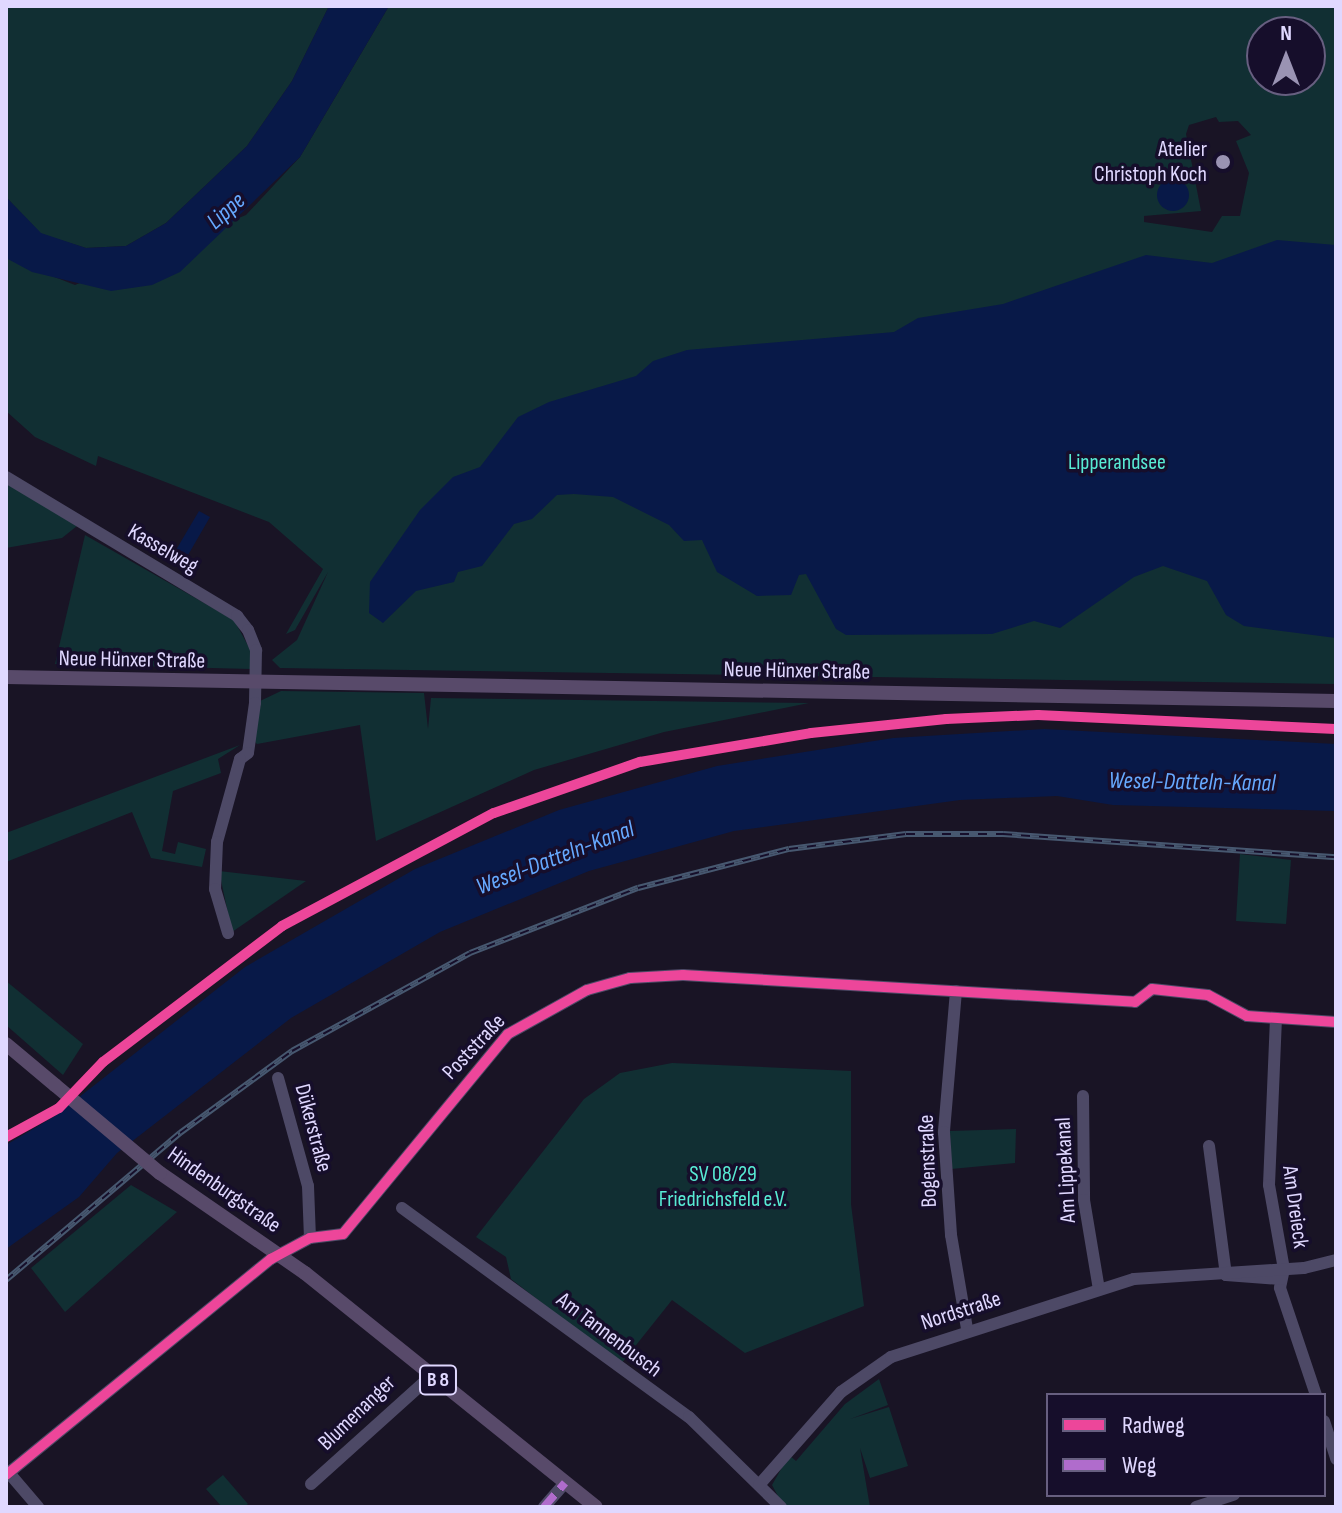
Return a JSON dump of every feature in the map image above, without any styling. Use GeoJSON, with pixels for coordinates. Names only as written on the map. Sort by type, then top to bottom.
{"type":"FeatureCollection","features":[{"type":"Feature","properties":{"kind":"main road","name":"Neue Hünxer Straße"},"geometry":{"type":"LineString","coordinates":[[6,677],[257,685],[1336,701]]}},
{"type":"Feature","properties":{"kind":"main road","name":"Hindenburgstraße"},"geometry":{"type":"LineString","coordinates":[[6,1044],[160,1173],[278,1255],[596,1507]]}},
{"type":"Feature","properties":{"kind":"street","name":"Kasselweg"},"geometry":{"type":"LineString","coordinates":[[6,477],[237,616],[256,650],[257,685]]}},
{"type":"Feature","properties":{"kind":"street"},"geometry":{"type":"LineString","coordinates":[[228,933],[215,889],[217,842],[240,759],[248,753],[257,685]]}},
{"type":"Feature","properties":{"kind":"street","name":"Poststraße"},"geometry":{"type":"LineString","coordinates":[[7,1474],[278,1255],[310,1238],[333,1237],[351,1226],[508,1034],[587,990],[683,975],[1135,1002],[1152,989],[1198,992],[1247,1016],[1276,1018]]}},
{"type":"Feature","properties":{"kind":"street","name":"Bogenstraße"},"geometry":{"type":"LineString","coordinates":[[956,991],[944,1132],[951,1235],[967,1329]]}},
{"type":"Feature","properties":{"kind":"street"},"geometry":{"type":"LineString","coordinates":[[1276,1018],[1336,1022]]}},
{"type":"Feature","properties":{"kind":"street","name":"Am Dreieck"},"geometry":{"type":"LineString","coordinates":[[1276,1018],[1268,1163],[1282,1274],[1315,1393]]}},
{"type":"Feature","properties":{"kind":"street","name":"Dükerstraße"},"geometry":{"type":"LineString","coordinates":[[278,1078],[308,1186],[310,1238]]}},
{"type":"Feature","properties":{"kind":"street","name":"Am Lippekanal"},"geometry":{"type":"LineString","coordinates":[[1083,1096],[1084,1200],[1099,1290]]}},
{"type":"Feature","properties":{"kind":"street"},"geometry":{"type":"LineString","coordinates":[[1209,1146],[1225,1271]]}},
{"type":"Feature","properties":{"kind":"street","name":"Am Tannenbusch"},"geometry":{"type":"LineString","coordinates":[[402,1208],[689,1417],[781,1507]]}},
{"type":"Feature","properties":{"kind":"street","name":"Nordstraße"},"geometry":{"type":"LineString","coordinates":[[759,1485],[862,1374],[967,1329],[1099,1290],[1167,1274],[1225,1271],[1282,1274],[1336,1260]]}},
{"type":"Feature","properties":{"kind":"street","name":"Blumenanger"},"geometry":{"type":"LineString","coordinates":[[311,1484],[432,1375]]}},
{"type":"Feature","properties":{"kind":"street"},"geometry":{"type":"LineString","coordinates":[[1326,1428],[1336,1462]]}},
{"type":"Feature","properties":{"kind":"street"},"geometry":{"type":"LineString","coordinates":[[7,1474],[38,1507]]}},
{"type":"Feature","properties":{"kind":"street"},"geometry":{"type":"LineString","coordinates":[[544,1507],[565,1483]]}},
{"type":"Feature","properties":{"kind":"street"},"geometry":{"type":"LineString","coordinates":[[1196,1507],[1228,1497]]}},
{"type":"Feature","properties":{"kind":"green space"},"geometry":{"type":"Polygon","coordinates":[[[6,6],[329,6],[292,81],[247,146],[166,223],[126,246],[86,248],[41,234],[6,197],[6,6]]]}},
{"type":"Feature","properties":{"kind":"green space"},"geometry":{"type":"Polygon","coordinates":[[[389,6],[1336,6],[1336,684],[280,668],[272,660],[297,640],[328,572],[295,630],[286,634],[323,569],[269,522],[98,456],[96,466],[35,437],[6,411],[6,258],[75,285],[246,215],[300,157],[389,6]],[[1216,117],[1189,125],[1186,134],[1201,211],[1144,216],[1144,222],[1212,232],[1222,216],[1240,216],[1249,173],[1236,141],[1251,135],[1238,121],[1219,122],[1216,117]]]}},
{"type":"Feature","properties":{"kind":"green space"},"geometry":{"type":"Polygon","coordinates":[[[6,481],[77,526],[62,538],[6,548],[6,481]]]}},
{"type":"Feature","properties":{"kind":"green space"},"geometry":{"type":"Polygon","coordinates":[[[85,535],[234,620],[251,651],[251,669],[55,664],[85,535]]]}},
{"type":"Feature","properties":{"kind":"green space"},"geometry":{"type":"Polygon","coordinates":[[[281,691],[424,693],[428,729],[431,698],[809,703],[664,732],[534,770],[376,841],[360,725],[257,744],[253,740],[260,701],[281,691]]]}},
{"type":"Feature","properties":{"kind":"green space"},"geometry":{"type":"Polygon","coordinates":[[[240,745],[218,759],[221,773],[173,791],[162,851],[175,854],[178,842],[206,849],[202,867],[151,858],[132,812],[6,862],[6,833],[240,745]]]}},
{"type":"Feature","properties":{"kind":"green space"},"geometry":{"type":"Polygon","coordinates":[[[1240,854],[1291,860],[1286,924],[1236,921],[1240,854]]]}},
{"type":"Feature","properties":{"kind":"green space"},"geometry":{"type":"Polygon","coordinates":[[[219,871],[306,881],[232,932],[219,871]]]}},
{"type":"Feature","properties":{"kind":"green space"},"geometry":{"type":"Polygon","coordinates":[[[6,981],[83,1044],[63,1075],[6,1025],[6,981]]]}},
{"type":"Feature","properties":{"kind":"green space","name":"SV 08/29 Friedrichsfeld e.V."},"geometry":{"type":"Polygon","coordinates":[[[672,1063],[851,1071],[851,1204],[864,1306],[745,1353],[672,1300],[621,1364],[511,1279],[506,1257],[476,1237],[584,1099],[620,1073],[672,1063]]]}},
{"type":"Feature","properties":{"kind":"green space"},"geometry":{"type":"Polygon","coordinates":[[[1016,1129],[1015,1163],[951,1169],[950,1131],[1016,1129]]]}},
{"type":"Feature","properties":{"kind":"green space"},"geometry":{"type":"Polygon","coordinates":[[[131,1185],[177,1212],[65,1312],[31,1268],[131,1185]]]}},
{"type":"Feature","properties":{"kind":"green space"},"geometry":{"type":"Polygon","coordinates":[[[879,1379],[888,1405],[850,1419],[889,1407],[908,1466],[870,1478],[860,1448],[870,1507],[784,1507],[772,1485],[789,1455],[796,1461],[845,1404],[879,1379]]]}},
{"type":"Feature","properties":{"kind":"green space"},"geometry":{"type":"Polygon","coordinates":[[[223,1475],[248,1504],[244,1507],[222,1507],[206,1489],[223,1475]]]}},
{"type":"Feature","properties":{"kind":"water","name":"Lippe"},"geometry":{"type":"Polygon","coordinates":[[[329,6],[389,6],[300,157],[180,272],[152,285],[111,291],[32,272],[6,258],[6,197],[41,233],[86,248],[126,246],[166,223],[247,146],[292,81],[329,6]]]}},
{"type":"Feature","properties":{"kind":"water"},"geometry":{"type":"Polygon","coordinates":[[[1173,179],[1184,184],[1189,195],[1184,206],[1173,211],[1162,206],[1157,195],[1162,184],[1173,179]]]}},
{"type":"Feature","properties":{"kind":"water","name":"Lipperandsee"},"geometry":{"type":"Polygon","coordinates":[[[1277,240],[1336,245],[1336,638],[1244,626],[1226,615],[1207,581],[1163,566],[1134,577],[1060,628],[1034,621],[992,634],[846,635],[836,629],[806,574],[799,575],[791,595],[757,596],[717,572],[702,540],[684,541],[669,525],[613,497],[574,494],[557,495],[532,519],[514,524],[482,566],[458,572],[454,582],[416,591],[383,623],[369,613],[370,582],[420,510],[453,477],[480,467],[518,417],[549,402],[636,376],[653,361],[687,350],[894,332],[918,318],[1003,304],[1146,255],[1212,263],[1277,240]]]}},
{"type":"Feature","properties":{"kind":"water"},"geometry":{"type":"Polygon","coordinates":[[[199,511],[210,517],[184,562],[173,555],[199,511]]]}},
{"type":"Feature","properties":{"kind":"water","name":"Wesel-Datteln-Kanal"},"geometry":{"type":"Polygon","coordinates":[[[1044,729],[1336,744],[1336,811],[1113,805],[1057,796],[960,800],[734,831],[589,871],[440,932],[291,1018],[117,1153],[79,1197],[6,1249],[6,1145],[55,1116],[245,967],[415,869],[559,810],[717,766],[893,738],[1044,729]]]}},
{"type":"Feature","properties":{"kind":"railway"},"geometry":{"type":"LineString","coordinates":[[6,1280],[180,1133],[292,1051],[470,953],[638,888],[789,849],[906,834],[1003,834],[1336,857]]}},
{"type":"Feature","properties":{"kind":"marked path"},"geometry":{"type":"LineString","coordinates":[[544,1507],[565,1483]]}},
{"type":"Feature","properties":{"kind":"cycle path"},"geometry":{"type":"LineString","coordinates":[[6,1137],[59,1108],[103,1062],[282,926],[494,813],[640,762],[811,733],[946,719],[1038,715],[1336,729]]}},
{"type":"Feature","properties":{"kind":"cycle path"},"geometry":{"type":"LineString","coordinates":[[6,1475],[271,1259],[310,1238],[343,1234],[508,1034],[587,990],[630,978],[683,975],[1135,1002],[1152,989],[1208,995],[1247,1016],[1336,1022]]}},
{"type":"Feature","properties":{"kind":"place","name":"Atelier Christoph Koch"},"geometry":{"type":"Point","coordinates":[1223,162]}}]}
